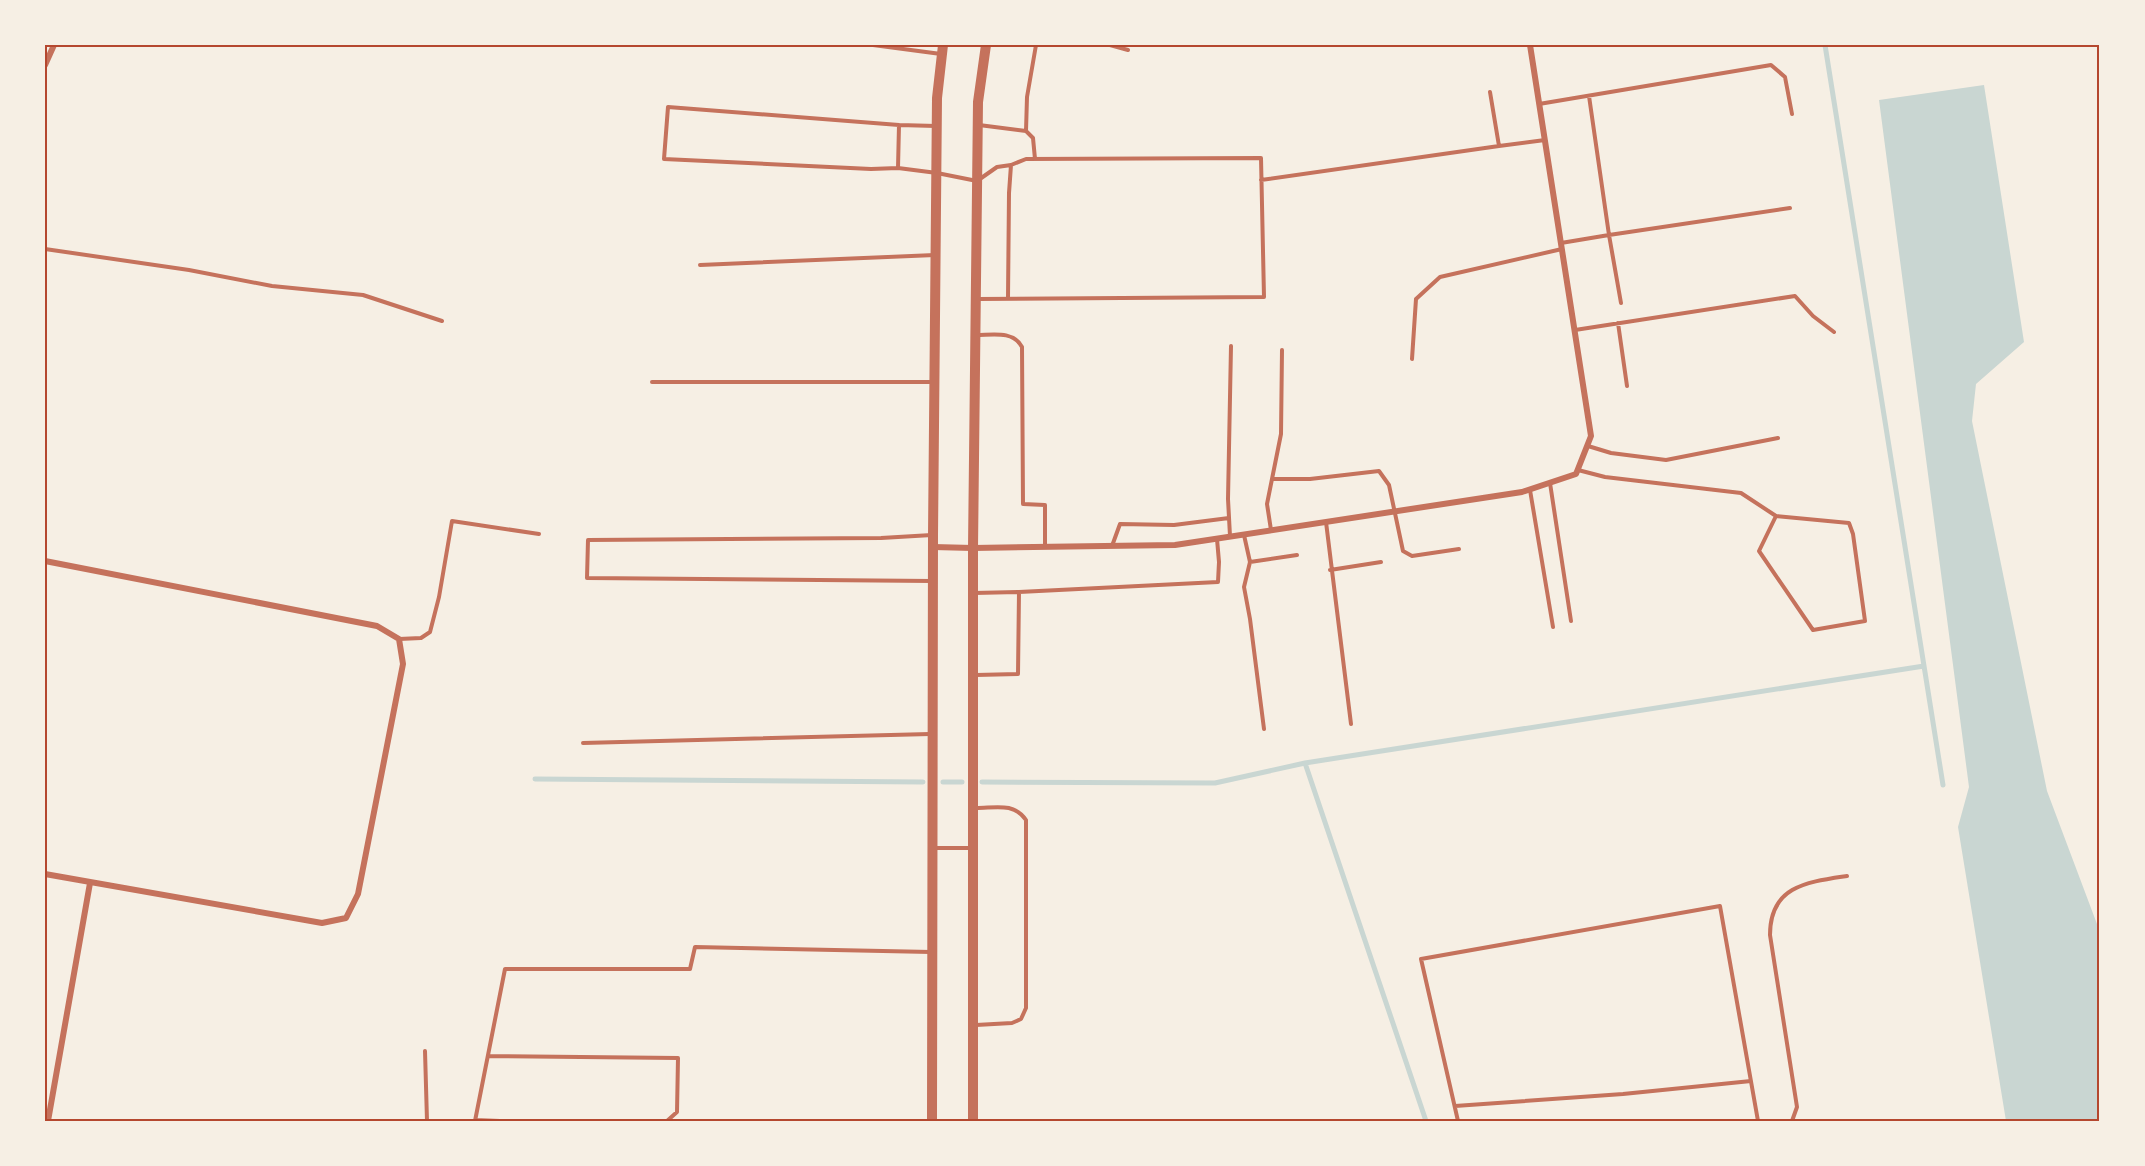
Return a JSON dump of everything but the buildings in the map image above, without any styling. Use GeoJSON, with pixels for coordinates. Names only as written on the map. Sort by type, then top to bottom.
{"type":"FeatureCollection","features":[{"type":"Feature","properties":{"kind":"street"},"geometry":{"type":"LineString","coordinates":[[45,64],[54,45]]}},
{"type":"Feature","properties":{"kind":"street"},"geometry":{"type":"LineString","coordinates":[[973,1121],[971,848],[975,336],[978,102],[986,45]]}},
{"type":"Feature","properties":{"kind":"street"},"geometry":{"type":"LineString","coordinates":[[933,547],[1175,545],[1530,490],[1576,474],[1591,436],[1539,105],[1532,45]]}},
{"type":"Feature","properties":{"kind":"street"},"geometry":{"type":"LineString","coordinates":[[932,1121],[934,382],[937,98],[943,50]]}},
{"type":"Feature","properties":{"kind":"street"},"geometry":{"type":"LineString","coordinates":[[45,561],[377,626],[399,639],[403,664],[358,894],[346,918],[322,923],[45,874]]}},
{"type":"Feature","properties":{"kind":"street"},"geometry":{"type":"LineString","coordinates":[[48,1121],[90,883]]}},
{"type":"Feature","properties":{"kind":"lane"},"geometry":{"type":"LineString","coordinates":[[873,45],[943,50]]}},
{"type":"Feature","properties":{"kind":"lane"},"geometry":{"type":"LineString","coordinates":[[1026,131],[1027,97],[1036,45]]}},
{"type":"Feature","properties":{"kind":"lane"},"geometry":{"type":"LineString","coordinates":[[1110,45],[1128,50]]}},
{"type":"Feature","properties":{"kind":"lane"},"geometry":{"type":"LineString","coordinates":[[1539,105],[1771,65],[1785,77],[1792,114]]}},
{"type":"Feature","properties":{"kind":"lane"},"geometry":{"type":"LineString","coordinates":[[1490,92],[1499,146]]}},
{"type":"Feature","properties":{"kind":"lane"},"geometry":{"type":"LineString","coordinates":[[1589,96],[1621,303]]}},
{"type":"Feature","properties":{"kind":"lane"},"geometry":{"type":"LineString","coordinates":[[937,126],[668,107],[664,159],[859,169],[897,168],[937,172],[977,181],[997,167],[1026,159],[1261,158],[1264,297],[976,299]]}},
{"type":"Feature","properties":{"kind":"lane"},"geometry":{"type":"LineString","coordinates":[[897,168],[899,125]]}},
{"type":"Feature","properties":{"kind":"lane"},"geometry":{"type":"LineString","coordinates":[[978,125],[1026,131],[1033,138],[1035,159]]}},
{"type":"Feature","properties":{"kind":"lane"},"geometry":{"type":"LineString","coordinates":[[1261,180],[1545,140]]}},
{"type":"Feature","properties":{"kind":"lane"},"geometry":{"type":"LineString","coordinates":[[1008,298],[1011,165]]}},
{"type":"Feature","properties":{"kind":"lane"},"geometry":{"type":"LineString","coordinates":[[1412,359],[1416,299],[1440,277],[1610,234],[1790,208]]}},
{"type":"Feature","properties":{"kind":"lane"},"geometry":{"type":"LineString","coordinates":[[45,249],[189,270],[272,286],[363,295],[442,321]]}},
{"type":"Feature","properties":{"kind":"lane"},"geometry":{"type":"LineString","coordinates":[[699,265],[936,255]]}},
{"type":"Feature","properties":{"kind":"lane"},"geometry":{"type":"LineString","coordinates":[[1575,330],[1795,296],[1813,316],[1834,332]]}},
{"type":"Feature","properties":{"kind":"lane"},"geometry":{"type":"LineString","coordinates":[[1618,323],[1627,386]]}},
{"type":"Feature","properties":{"kind":"lane"},"geometry":{"type":"LineString","coordinates":[[975,336],[1012,336],[1022,347],[1023,504],[1045,504],[1045,547]]}},
{"type":"Feature","properties":{"kind":"lane"},"geometry":{"type":"LineString","coordinates":[[1230,537],[1228,518],[1231,346]]}},
{"type":"Feature","properties":{"kind":"lane"},"geometry":{"type":"LineString","coordinates":[[1271,531],[1267,504],[1281,434],[1282,350]]}},
{"type":"Feature","properties":{"kind":"lane"},"geometry":{"type":"LineString","coordinates":[[652,382],[934,382]]}},
{"type":"Feature","properties":{"kind":"lane"},"geometry":{"type":"LineString","coordinates":[[1588,446],[1611,453],[1666,460],[1778,438]]}},
{"type":"Feature","properties":{"kind":"lane"},"geometry":{"type":"LineString","coordinates":[[1578,470],[1605,477],[1741,493],[1776,516],[1849,523],[1853,534],[1865,621],[1813,630],[1759,551],[1776,516]]}},
{"type":"Feature","properties":{"kind":"lane"},"geometry":{"type":"LineString","coordinates":[[1272,479],[1310,479],[1379,471],[1389,485],[1403,551],[1412,556],[1459,549]]}},
{"type":"Feature","properties":{"kind":"lane"},"geometry":{"type":"LineString","coordinates":[[1550,483],[1571,621]]}},
{"type":"Feature","properties":{"kind":"lane"},"geometry":{"type":"LineString","coordinates":[[1530,490],[1553,627]]}},
{"type":"Feature","properties":{"kind":"lane"},"geometry":{"type":"LineString","coordinates":[[1112,546],[1120,524],[1174,525],[1228,518]]}},
{"type":"Feature","properties":{"kind":"lane"},"geometry":{"type":"LineString","coordinates":[[399,639],[421,638],[430,632],[439,597],[452,522],[539,534]]}},
{"type":"Feature","properties":{"kind":"lane"},"geometry":{"type":"LineString","coordinates":[[1326,522],[1331,558],[1330,570],[1351,724]]}},
{"type":"Feature","properties":{"kind":"lane"},"geometry":{"type":"LineString","coordinates":[[933,535],[881,538],[588,540],[587,578],[933,581]]}},
{"type":"Feature","properties":{"kind":"lane"},"geometry":{"type":"LineString","coordinates":[[1244,535],[1250,562],[1244,587],[1264,729]]}},
{"type":"Feature","properties":{"kind":"lane"},"geometry":{"type":"LineString","coordinates":[[973,593],[1218,582],[1217,539]]}},
{"type":"Feature","properties":{"kind":"lane"},"geometry":{"type":"LineString","coordinates":[[1250,562],[1297,555]]}},
{"type":"Feature","properties":{"kind":"lane"},"geometry":{"type":"LineString","coordinates":[[1330,570],[1381,562]]}},
{"type":"Feature","properties":{"kind":"lane"},"geometry":{"type":"LineString","coordinates":[[972,675],[1018,674],[1019,592]]}},
{"type":"Feature","properties":{"kind":"lane"},"geometry":{"type":"LineString","coordinates":[[583,744],[933,734]]}},
{"type":"Feature","properties":{"kind":"lane"},"geometry":{"type":"LineString","coordinates":[[972,808],[1014,808],[1026,820],[1026,1008],[1021,1019],[1012,1023],[973,1025]]}},
{"type":"Feature","properties":{"kind":"lane"},"geometry":{"type":"LineString","coordinates":[[933,848],[971,848]]}},
{"type":"Feature","properties":{"kind":"lane"},"geometry":{"type":"LineString","coordinates":[[1792,1121],[1797,1107],[1770,935],[1770,919],[1783,897],[1797,886],[1847,876]]}},
{"type":"Feature","properties":{"kind":"lane"},"geometry":{"type":"LineString","coordinates":[[1458,1121],[1421,959],[1720,906],[1758,1121]]}},
{"type":"Feature","properties":{"kind":"lane"},"geometry":{"type":"LineString","coordinates":[[500,1121],[475,1120],[505,969],[690,969],[695,947],[932,952]]}},
{"type":"Feature","properties":{"kind":"lane"},"geometry":{"type":"LineString","coordinates":[[425,1052],[427,1121]]}},
{"type":"Feature","properties":{"kind":"lane"},"geometry":{"type":"LineString","coordinates":[[488,1056],[678,1058],[676,1112],[668,1121]]}},
{"type":"Feature","properties":{"kind":"lane"},"geometry":{"type":"LineString","coordinates":[[1455,1106],[1623,1094],[1751,1081]]}},
{"type":"Feature","properties":{"kind":"shaded area"},"geometry":{"type":"Polygon","coordinates":[[[1984,85],[2024,342],[1976,384],[1972,421],[2047,791],[2100,932],[2100,1121],[2006,1121],[1958,827],[1969,787],[1879,100],[1984,85]]]}},
{"type":"Feature","properties":{"kind":"waterway"},"geometry":{"type":"LineString","coordinates":[[1825,45],[1943,785]]}},
{"type":"Feature","properties":{"kind":"waterway"},"geometry":{"type":"LineString","coordinates":[[1426,1121],[1305,763],[1924,666]]}},
{"type":"Feature","properties":{"kind":"waterway"},"geometry":{"type":"LineString","coordinates":[[982,782],[1215,783],[1305,763]]}},
{"type":"Feature","properties":{"kind":"waterway"},"geometry":{"type":"LineString","coordinates":[[535,779],[923,782]]}},
{"type":"Feature","properties":{"kind":"waterway"},"geometry":{"type":"LineString","coordinates":[[943,782],[962,782]]}}]}
